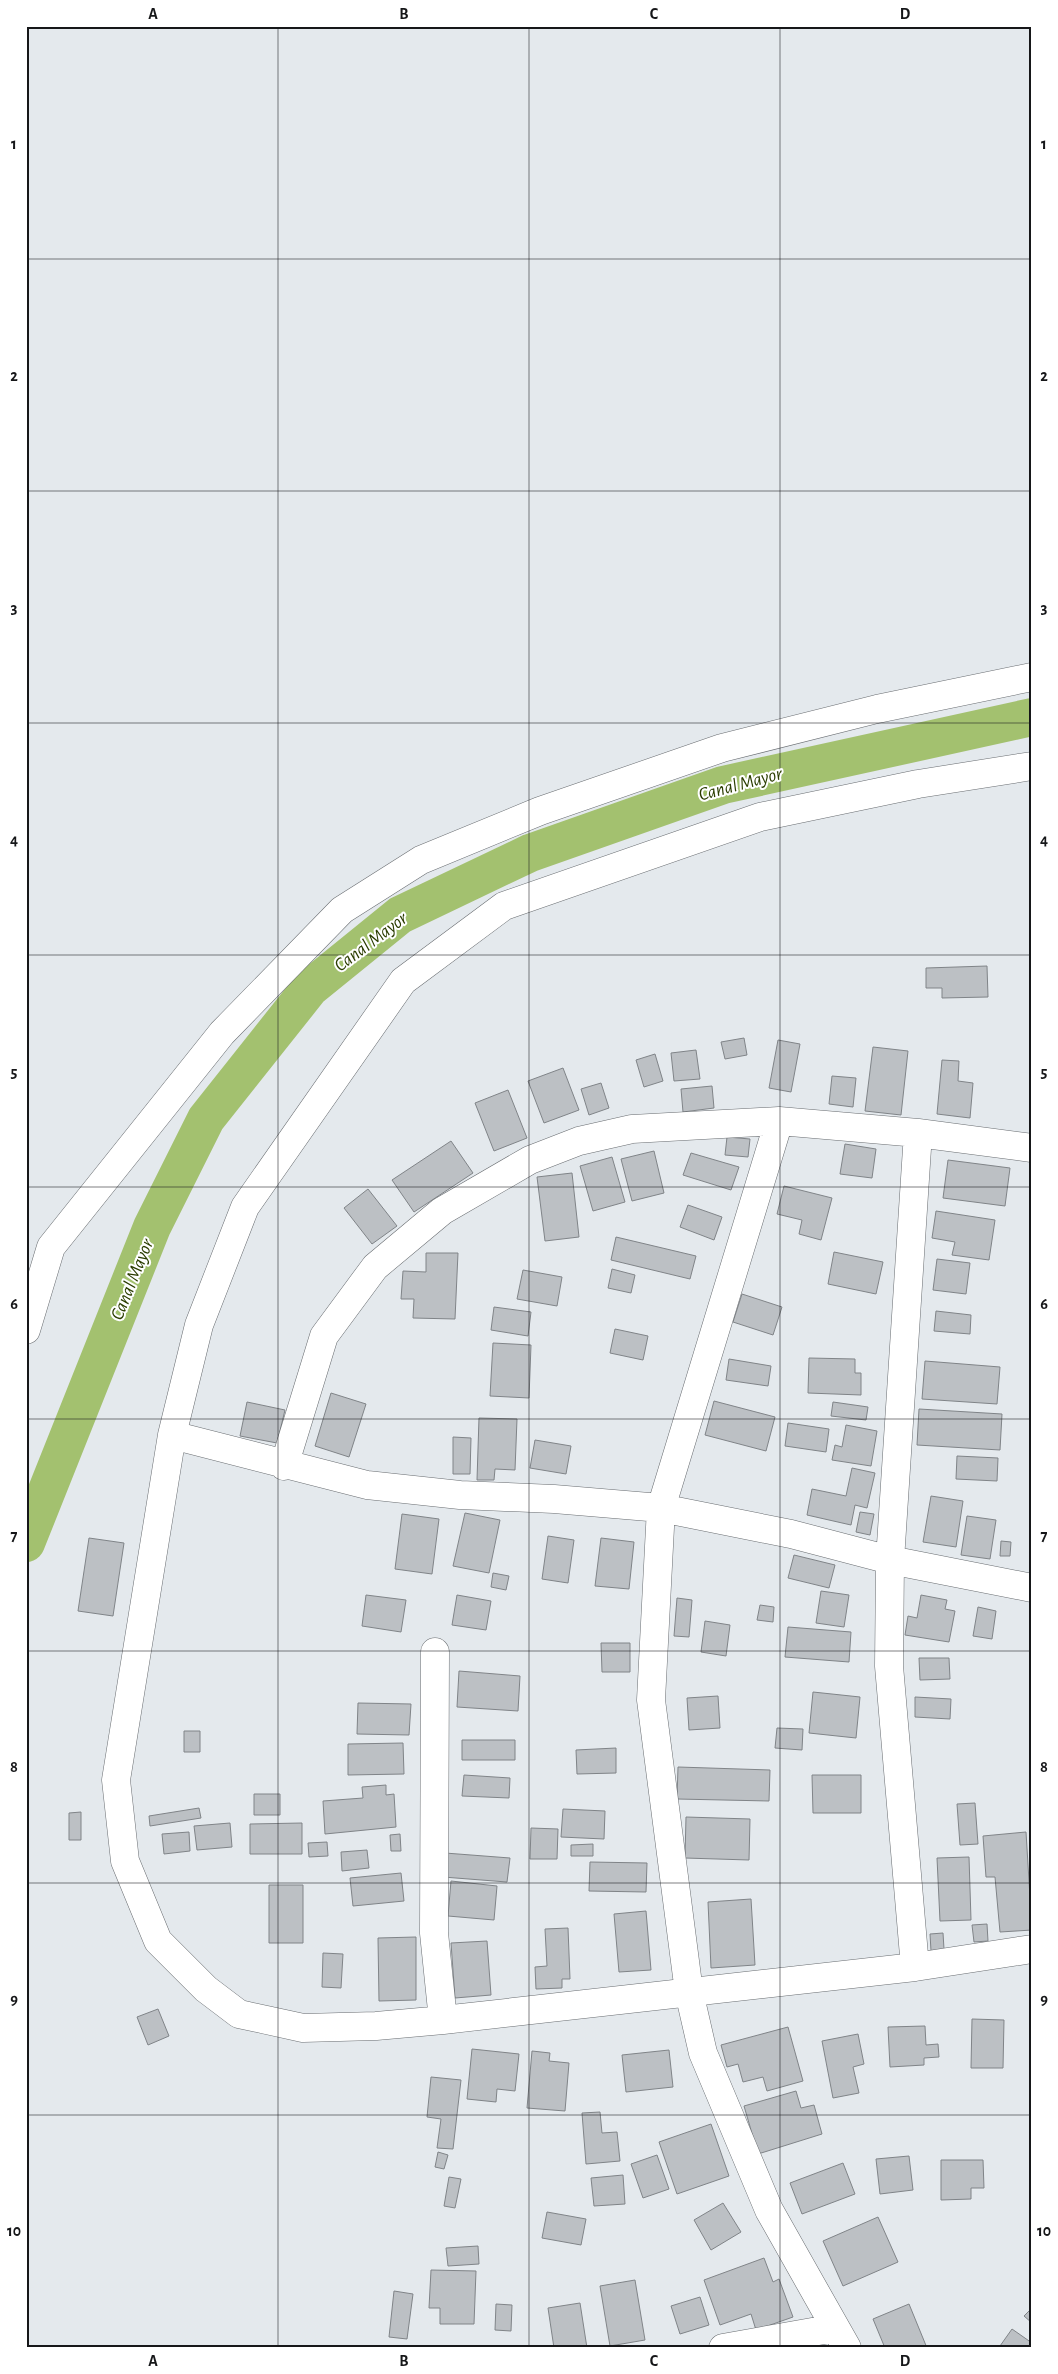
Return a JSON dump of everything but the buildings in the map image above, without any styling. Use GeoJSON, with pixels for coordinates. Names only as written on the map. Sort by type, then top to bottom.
{"type":"FeatureCollection","features":[{"type":"Feature","properties":{"kind":"street"},"geometry":{"type":"LineString","coordinates":[[26,1330],[50,1246],[222,1033],[342,910],[421,860],[540,811],[722,748],[877,709],[1032,676]]}},
{"type":"Feature","properties":{"kind":"street"},"geometry":{"type":"LineString","coordinates":[[1032,766],[918,784],[760,817],[504,906],[403,981],[245,1207],[199,1325],[172,1435],[116,1780],[125,1861],[158,1941],[206,1989],[239,2014],[303,2028],[376,2026],[443,2020],[914,1967],[1032,1949]]}},
{"type":"Feature","properties":{"kind":"street"},"geometry":{"type":"LineString","coordinates":[[284,1466],[324,1336],[374,1267],[442,1211],[530,1160],[580,1141],[632,1129],[780,1121],[918,1134],[1032,1148]]}},
{"type":"Feature","properties":{"kind":"street"},"geometry":{"type":"LineString","coordinates":[[723,2348],[841,2338],[769,2210],[704,2053],[689,1992],[652,1700],[661,1508],[780,1121]]}},
{"type":"Feature","properties":{"kind":"street"},"geometry":{"type":"LineString","coordinates":[[914,1967],[888,1666],[890,1560],[918,1134]]}},
{"type":"Feature","properties":{"kind":"street"},"geometry":{"type":"LineString","coordinates":[[172,1435],[284,1466],[367,1485],[460,1495],[554,1499],[661,1508],[790,1534],[890,1560],[1032,1588]]}},
{"type":"Feature","properties":{"kind":"street"},"geometry":{"type":"LineString","coordinates":[[436,1652],[434,1933],[443,2020]]}},
{"type":"Feature","properties":{"kind":"waterway","name":"Canal Mayor"},"geometry":{"type":"LineString","coordinates":[[26,1543],[152,1227],[206,1119],[310,988],[400,915],[530,853],[723,785],[1032,717]]}}]}
